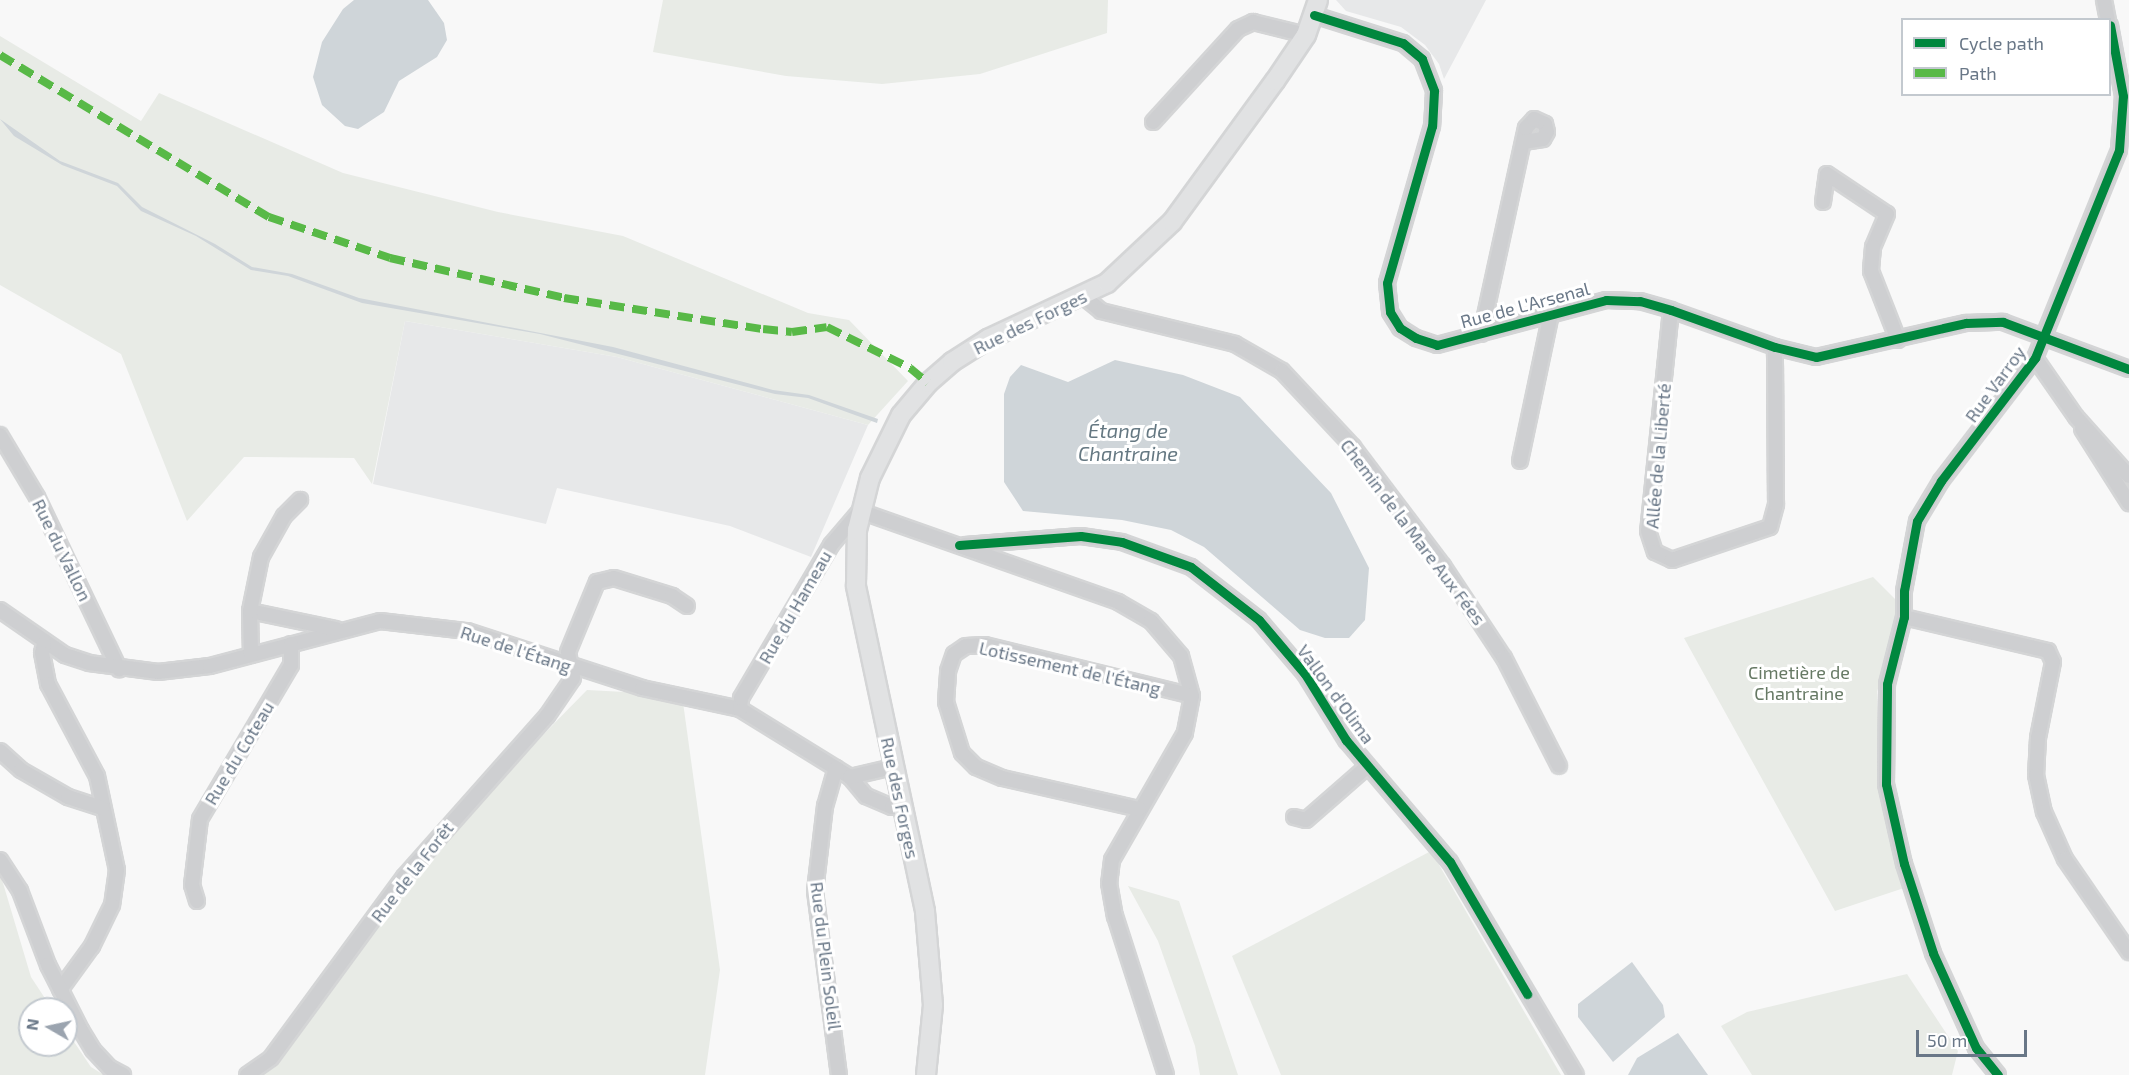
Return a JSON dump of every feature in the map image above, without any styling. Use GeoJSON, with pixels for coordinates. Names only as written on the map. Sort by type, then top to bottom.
{"type":"FeatureCollection","features":[{"type":"Feature","properties":{"kind":"main road","name":"Rue des Forges"},"geometry":{"type":"LineString","coordinates":[[926,1075],[933,1005],[932,962],[903,807],[856,585],[860,511],[882,449],[901,415],[928,382],[987,339],[1084,297],[1127,266],[1172,222],[1208,177],[1306,34],[1316,8]]}},
{"type":"Feature","properties":{"kind":"street"},"geometry":{"type":"LineString","coordinates":[[2104,0],[2108,18]]}},
{"type":"Feature","properties":{"kind":"street","name":"Rue de L'Arsenal"},"geometry":{"type":"LineString","coordinates":[[1316,8],[1403,43],[1422,59],[1434,91],[1432,126],[1387,283],[1390,312],[1400,328],[1437,345],[1606,300],[1640,302],[1671,310],[1775,347],[1816,357],[1898,340],[1966,322],[2002,322],[2129,369]]}},
{"type":"Feature","properties":{"kind":"street"},"geometry":{"type":"LineString","coordinates":[[1153,122],[1238,29],[1253,22],[1306,34]]}},
{"type":"Feature","properties":{"kind":"street","name":"Rue Varroy"},"geometry":{"type":"LineString","coordinates":[[1998,1075],[1976,1048],[1932,953],[1904,864],[1886,784],[1887,684],[1904,617],[1904,591],[1917,522],[1941,481],[2036,358],[2124,151],[2123,96],[2111,35]]}},
{"type":"Feature","properties":{"kind":"street"},"geometry":{"type":"LineString","coordinates":[[1481,334],[1523,142]]}},
{"type":"Feature","properties":{"kind":"street"},"geometry":{"type":"LineString","coordinates":[[1823,202],[1827,174],[1887,214],[1873,247],[1871,271],[1898,340]]}},
{"type":"Feature","properties":{"kind":"street","name":"Chemin de la Mare Aux Fées"},"geometry":{"type":"LineString","coordinates":[[1084,297],[1101,311],[1235,344],[1282,371],[1353,447],[1443,566],[1504,658],[1559,766]]}},
{"type":"Feature","properties":{"kind":"street","name":"Allée de la Liberté"},"geometry":{"type":"LineString","coordinates":[[1671,310],[1648,531],[1655,552],[1672,560],[1770,527],[1776,504],[1775,347]]}},
{"type":"Feature","properties":{"kind":"street"},"geometry":{"type":"LineString","coordinates":[[1520,461],[1551,314]]}},
{"type":"Feature","properties":{"kind":"street","name":"Rue Varroy"},"geometry":{"type":"LineString","coordinates":[[2036,358],[2076,417],[2092,449],[2129,502]]}},
{"type":"Feature","properties":{"kind":"street","name":"Rue Varroy"},"geometry":{"type":"LineString","coordinates":[[2076,417],[2129,476]]}},
{"type":"Feature","properties":{"kind":"street","name":"Rue du Vallon"},"geometry":{"type":"LineString","coordinates":[[0,435],[37,497],[119,669]]}},
{"type":"Feature","properties":{"kind":"street"},"geometry":{"type":"LineString","coordinates":[[251,655],[250,611],[261,557],[284,516],[300,500]]}},
{"type":"Feature","properties":{"kind":"street","name":"Vallon d'Olima"},"geometry":{"type":"LineString","coordinates":[[860,511],[960,545],[1081,536],[1122,542],[1191,567],[1259,620],[1305,674],[1346,740],[1450,862],[1576,1075]]}},
{"type":"Feature","properties":{"kind":"street","name":"Rue du Hameau"},"geometry":{"type":"LineString","coordinates":[[740,709],[741,698],[831,545],[860,511]]}},
{"type":"Feature","properties":{"kind":"street"},"geometry":{"type":"LineString","coordinates":[[960,545],[1118,602],[1150,621],[1181,656],[1192,696],[1185,733],[1139,809],[1112,860],[1108,883],[1115,916],[1166,1075]]}},
{"type":"Feature","properties":{"kind":"street","name":"Rue de la Forêt"},"geometry":{"type":"LineString","coordinates":[[248,1075],[271,1058],[404,877],[547,716],[573,678],[568,652],[597,582],[614,578],[672,596],[687,606]]}},
{"type":"Feature","properties":{"kind":"street","name":"Rue de l'Étang"},"geometry":{"type":"LineString","coordinates":[[0,610],[44,643],[89,663],[119,669],[158,672],[210,666],[380,621],[425,624],[467,631],[571,668],[642,688],[740,709],[850,777],[866,796],[892,807],[903,807]]}},
{"type":"Feature","properties":{"kind":"street"},"geometry":{"type":"LineString","coordinates":[[250,611],[340,630]]}},
{"type":"Feature","properties":{"kind":"street"},"geometry":{"type":"LineString","coordinates":[[1904,617],[2048,651],[2053,662],[2038,738],[2036,775],[2044,812],[2065,859],[2129,952]]}},
{"type":"Feature","properties":{"kind":"street"},"geometry":{"type":"LineString","coordinates":[[44,643],[42,653],[48,684],[97,777],[117,870],[112,905],[92,946],[60,990]]}},
{"type":"Feature","properties":{"kind":"street","name":"Rue du Coteau"},"geometry":{"type":"LineString","coordinates":[[197,901],[192,885],[200,819],[291,665],[291,644]]}},
{"type":"Feature","properties":{"kind":"street","name":"Lotissement de l'Étang"},"geometry":{"type":"LineString","coordinates":[[1139,809],[1002,778],[976,767],[962,753],[946,702],[948,671],[954,654],[966,646],[985,645],[1192,696]]}},
{"type":"Feature","properties":{"kind":"street"},"geometry":{"type":"LineString","coordinates":[[0,751],[21,770],[68,797],[102,808]]}},
{"type":"Feature","properties":{"kind":"street"},"geometry":{"type":"LineString","coordinates":[[1294,817],[1306,820],[1368,766]]}},
{"type":"Feature","properties":{"kind":"street"},"geometry":{"type":"LineString","coordinates":[[850,777],[893,767]]}},
{"type":"Feature","properties":{"kind":"street","name":"Rue du Plein Soleil"},"geometry":{"type":"LineString","coordinates":[[836,768],[823,815],[815,891],[839,1075]]}},
{"type":"Feature","properties":{"kind":"street"},"geometry":{"type":"LineString","coordinates":[[0,860],[20,891],[60,990],[93,1050],[110,1068],[123,1075]]}},
{"type":"Feature","properties":{"kind":"shaded area"},"geometry":{"type":"Polygon","coordinates":[[[1336,0],[1486,0],[1444,79],[1439,64],[1425,45],[1401,27],[1346,11],[1336,0]]]}},
{"type":"Feature","properties":{"kind":"shaded area"},"geometry":{"type":"Polygon","coordinates":[[[405,321],[617,357],[868,425],[811,557],[730,526],[557,488],[546,524],[373,484],[405,321]]]}},
{"type":"Feature","properties":{"kind":"green space"},"geometry":{"type":"Polygon","coordinates":[[[663,0],[1108,0],[1107,33],[980,74],[882,84],[786,76],[653,52],[663,0]]]}},
{"type":"Feature","properties":{"kind":"green space"},"geometry":{"type":"Polygon","coordinates":[[[0,36],[141,121],[159,93],[343,173],[498,212],[623,236],[808,313],[849,320],[908,381],[868,425],[617,357],[405,321],[372,484],[354,458],[244,457],[187,521],[121,354],[0,285],[0,36]]]}},
{"type":"Feature","properties":{"kind":"green space","name":"Cimetière de Chantraine"},"geometry":{"type":"Polygon","coordinates":[[[1873,577],[1901,605],[1877,692],[1880,788],[1904,888],[1835,911],[1684,638],[1873,577]]]}},
{"type":"Feature","properties":{"kind":"green space"},"geometry":{"type":"Polygon","coordinates":[[[587,690],[682,695],[720,970],[705,1075],[255,1075],[422,858],[587,690]]]}},
{"type":"Feature","properties":{"kind":"green space"},"geometry":{"type":"Polygon","coordinates":[[[1431,851],[1561,1075],[1281,1075],[1232,956],[1431,851]]]}},
{"type":"Feature","properties":{"kind":"green space"},"geometry":{"type":"Polygon","coordinates":[[[0,873],[31,977],[44,997],[18,997],[18,1057],[78,1057],[78,1048],[91,1067],[104,1075],[0,1075],[0,873]]]}},
{"type":"Feature","properties":{"kind":"green space"},"geometry":{"type":"Polygon","coordinates":[[[1128,886],[1179,901],[1238,1075],[1200,1075],[1195,1046],[1158,941],[1128,886]]]}},
{"type":"Feature","properties":{"kind":"green space"},"geometry":{"type":"Polygon","coordinates":[[[1907,974],[1958,1051],[1952,1075],[1752,1075],[1721,1026],[1747,1012],[1907,974]]]}},
{"type":"Feature","properties":{"kind":"water"},"geometry":{"type":"Polygon","coordinates":[[[354,0],[428,0],[444,23],[447,40],[437,57],[399,81],[384,112],[358,129],[345,126],[322,105],[313,77],[322,42],[343,9],[354,0]]]}},
{"type":"Feature","properties":{"kind":"water"},"geometry":{"type":"Polygon","coordinates":[[[0,119],[60,161],[118,183],[142,207],[215,244],[252,267],[292,274],[359,298],[613,347],[773,390],[809,395],[878,419],[877,423],[808,398],[775,394],[540,334],[362,303],[288,276],[251,270],[196,236],[141,211],[117,186],[62,165],[14,136],[0,119]]]}},
{"type":"Feature","properties":{"kind":"water","name":"Étang de Chantraine"},"geometry":{"type":"Polygon","coordinates":[[[1115,360],[1183,375],[1240,397],[1331,493],[1369,568],[1365,620],[1349,638],[1325,638],[1300,630],[1204,547],[1171,530],[1122,520],[1023,511],[1004,482],[1004,394],[1010,377],[1021,365],[1068,382],[1115,360]]]}},
{"type":"Feature","properties":{"kind":"water"},"geometry":{"type":"Polygon","coordinates":[[[1632,962],[1663,1005],[1665,1017],[1613,1062],[1578,1017],[1578,1004],[1632,962]]]}},
{"type":"Feature","properties":{"kind":"water"},"geometry":{"type":"Polygon","coordinates":[[[1678,1033],[1708,1075],[1628,1075],[1637,1058],[1678,1033]]]}},
{"type":"Feature","properties":{"kind":"marked path"},"geometry":{"type":"LineString","coordinates":[[0,55],[269,217],[390,258],[564,298],[763,329],[792,332],[827,327],[910,368],[928,383]]}},
{"type":"Feature","properties":{"kind":"cycle path"},"geometry":{"type":"LineString","coordinates":[[1314,15],[1403,43],[1422,59],[1434,91],[1432,126],[1387,283],[1390,312],[1400,328],[1416,338],[1437,345],[1606,300],[1640,301],[1775,347],[1816,357],[1966,323],[2003,322],[2129,369]]}},
{"type":"Feature","properties":{"kind":"cycle path"},"geometry":{"type":"LineString","coordinates":[[1998,1075],[1976,1048],[1933,953],[1904,864],[1886,784],[1887,684],[1904,617],[1904,591],[1917,521],[1941,481],[2035,358],[2119,150],[2123,96],[2111,30]]}},
{"type":"Feature","properties":{"kind":"cycle path"},"geometry":{"type":"LineString","coordinates":[[959,545],[1081,536],[1122,542],[1191,567],[1259,620],[1305,674],[1346,740],[1450,862],[1527,994]]}}]}
